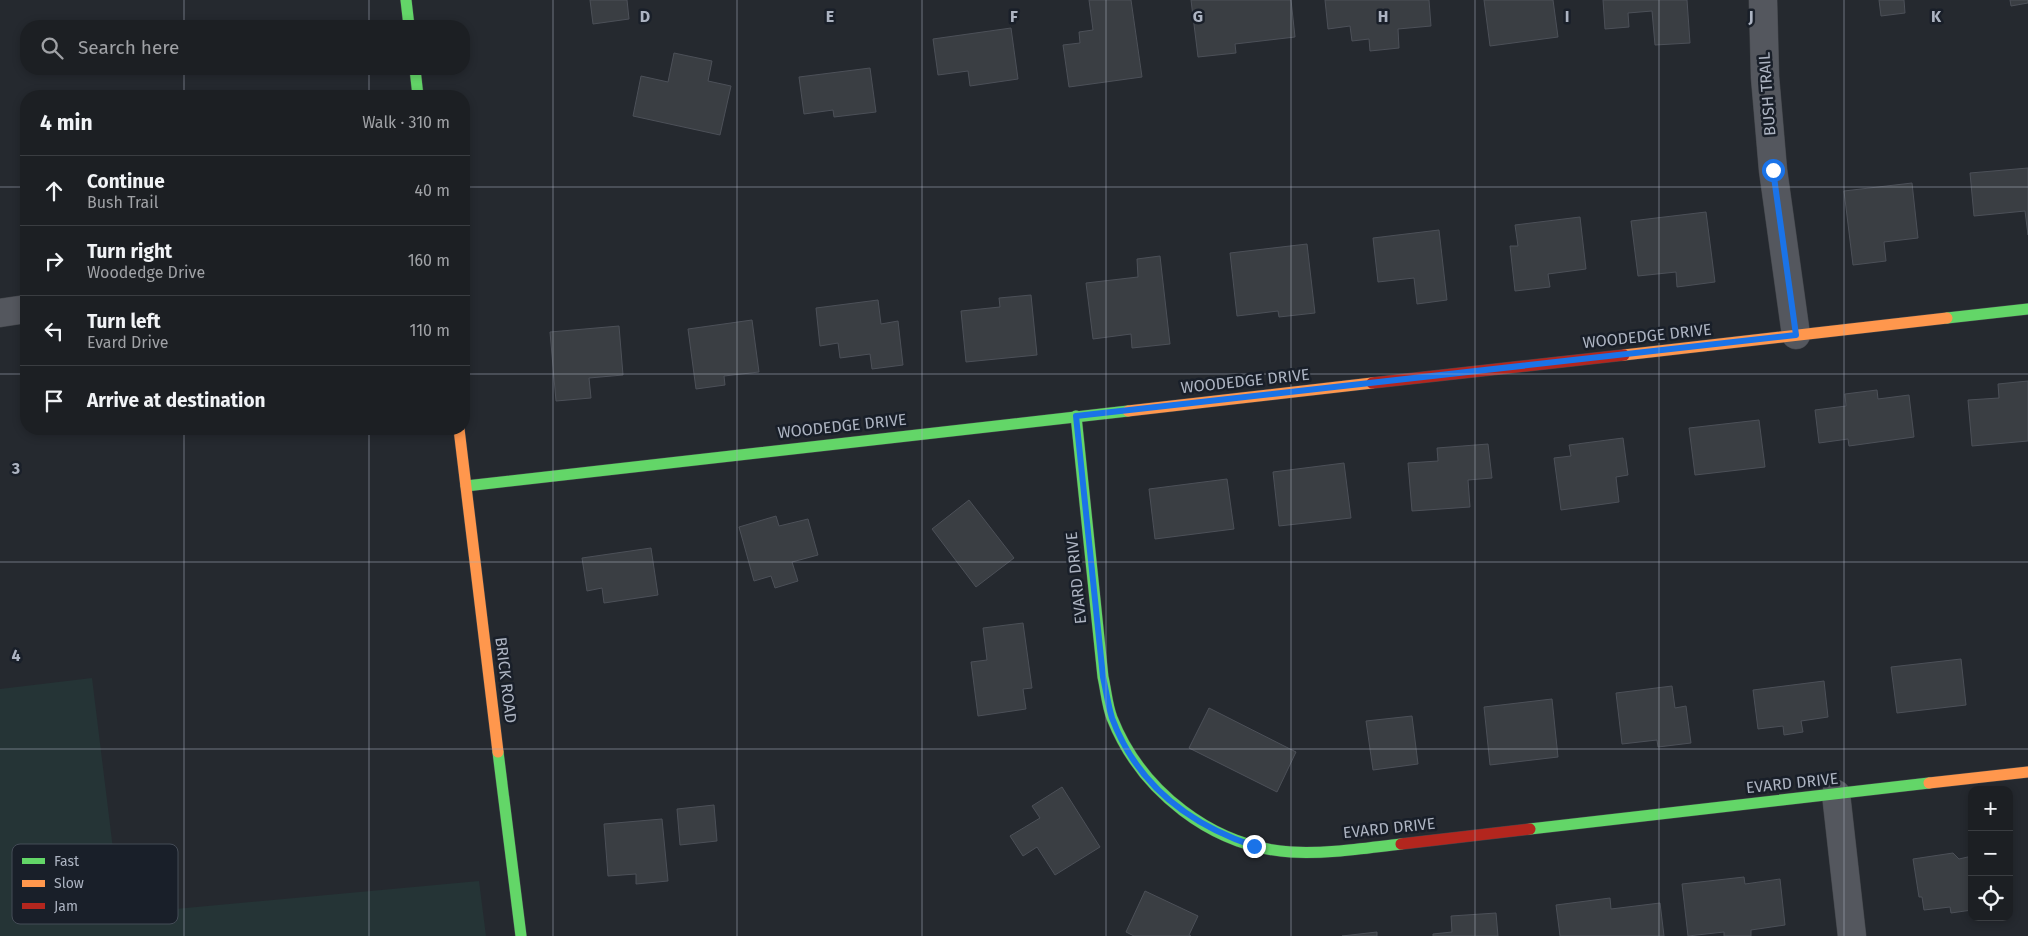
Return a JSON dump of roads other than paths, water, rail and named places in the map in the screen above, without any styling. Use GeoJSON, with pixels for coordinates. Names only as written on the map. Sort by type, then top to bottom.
{"type":"FeatureCollection","features":[{"type":"Feature","properties":{"kind":"street"},"geometry":{"type":"LineString","coordinates":[[406,0],[408,20]]}},
{"type":"Feature","properties":{"kind":"street","name":"BUSH TRAIL"},"geometry":{"type":"LineString","coordinates":[[1763,0],[1764,77],[1773,170],[1796,335]]}},
{"type":"Feature","properties":{"kind":"street"},"geometry":{"type":"LineString","coordinates":[[416,75],[417,90]]}},
{"type":"Feature","properties":{"kind":"street","name":"WOODEDGE DRIVE"},"geometry":{"type":"LineString","coordinates":[[466,486],[2028,309]]}},
{"type":"Feature","properties":{"kind":"street"},"geometry":{"type":"LineString","coordinates":[[0,313],[20,310]]}},
{"type":"Feature","properties":{"kind":"street","name":"EVARD DRIVE"},"geometry":{"type":"LineString","coordinates":[[1076,416],[1103,677],[1112,717],[1128,752],[1152,786],[1184,813],[1220,832],[1254,846],[1307,853],[2028,772]]}},
{"type":"Feature","properties":{"kind":"street","name":"BRICK ROAD"},"geometry":{"type":"LineString","coordinates":[[459,435],[521,936]]}},
{"type":"Feature","properties":{"kind":"street"},"geometry":{"type":"LineString","coordinates":[[1836,794],[1852,936]]}}]}
